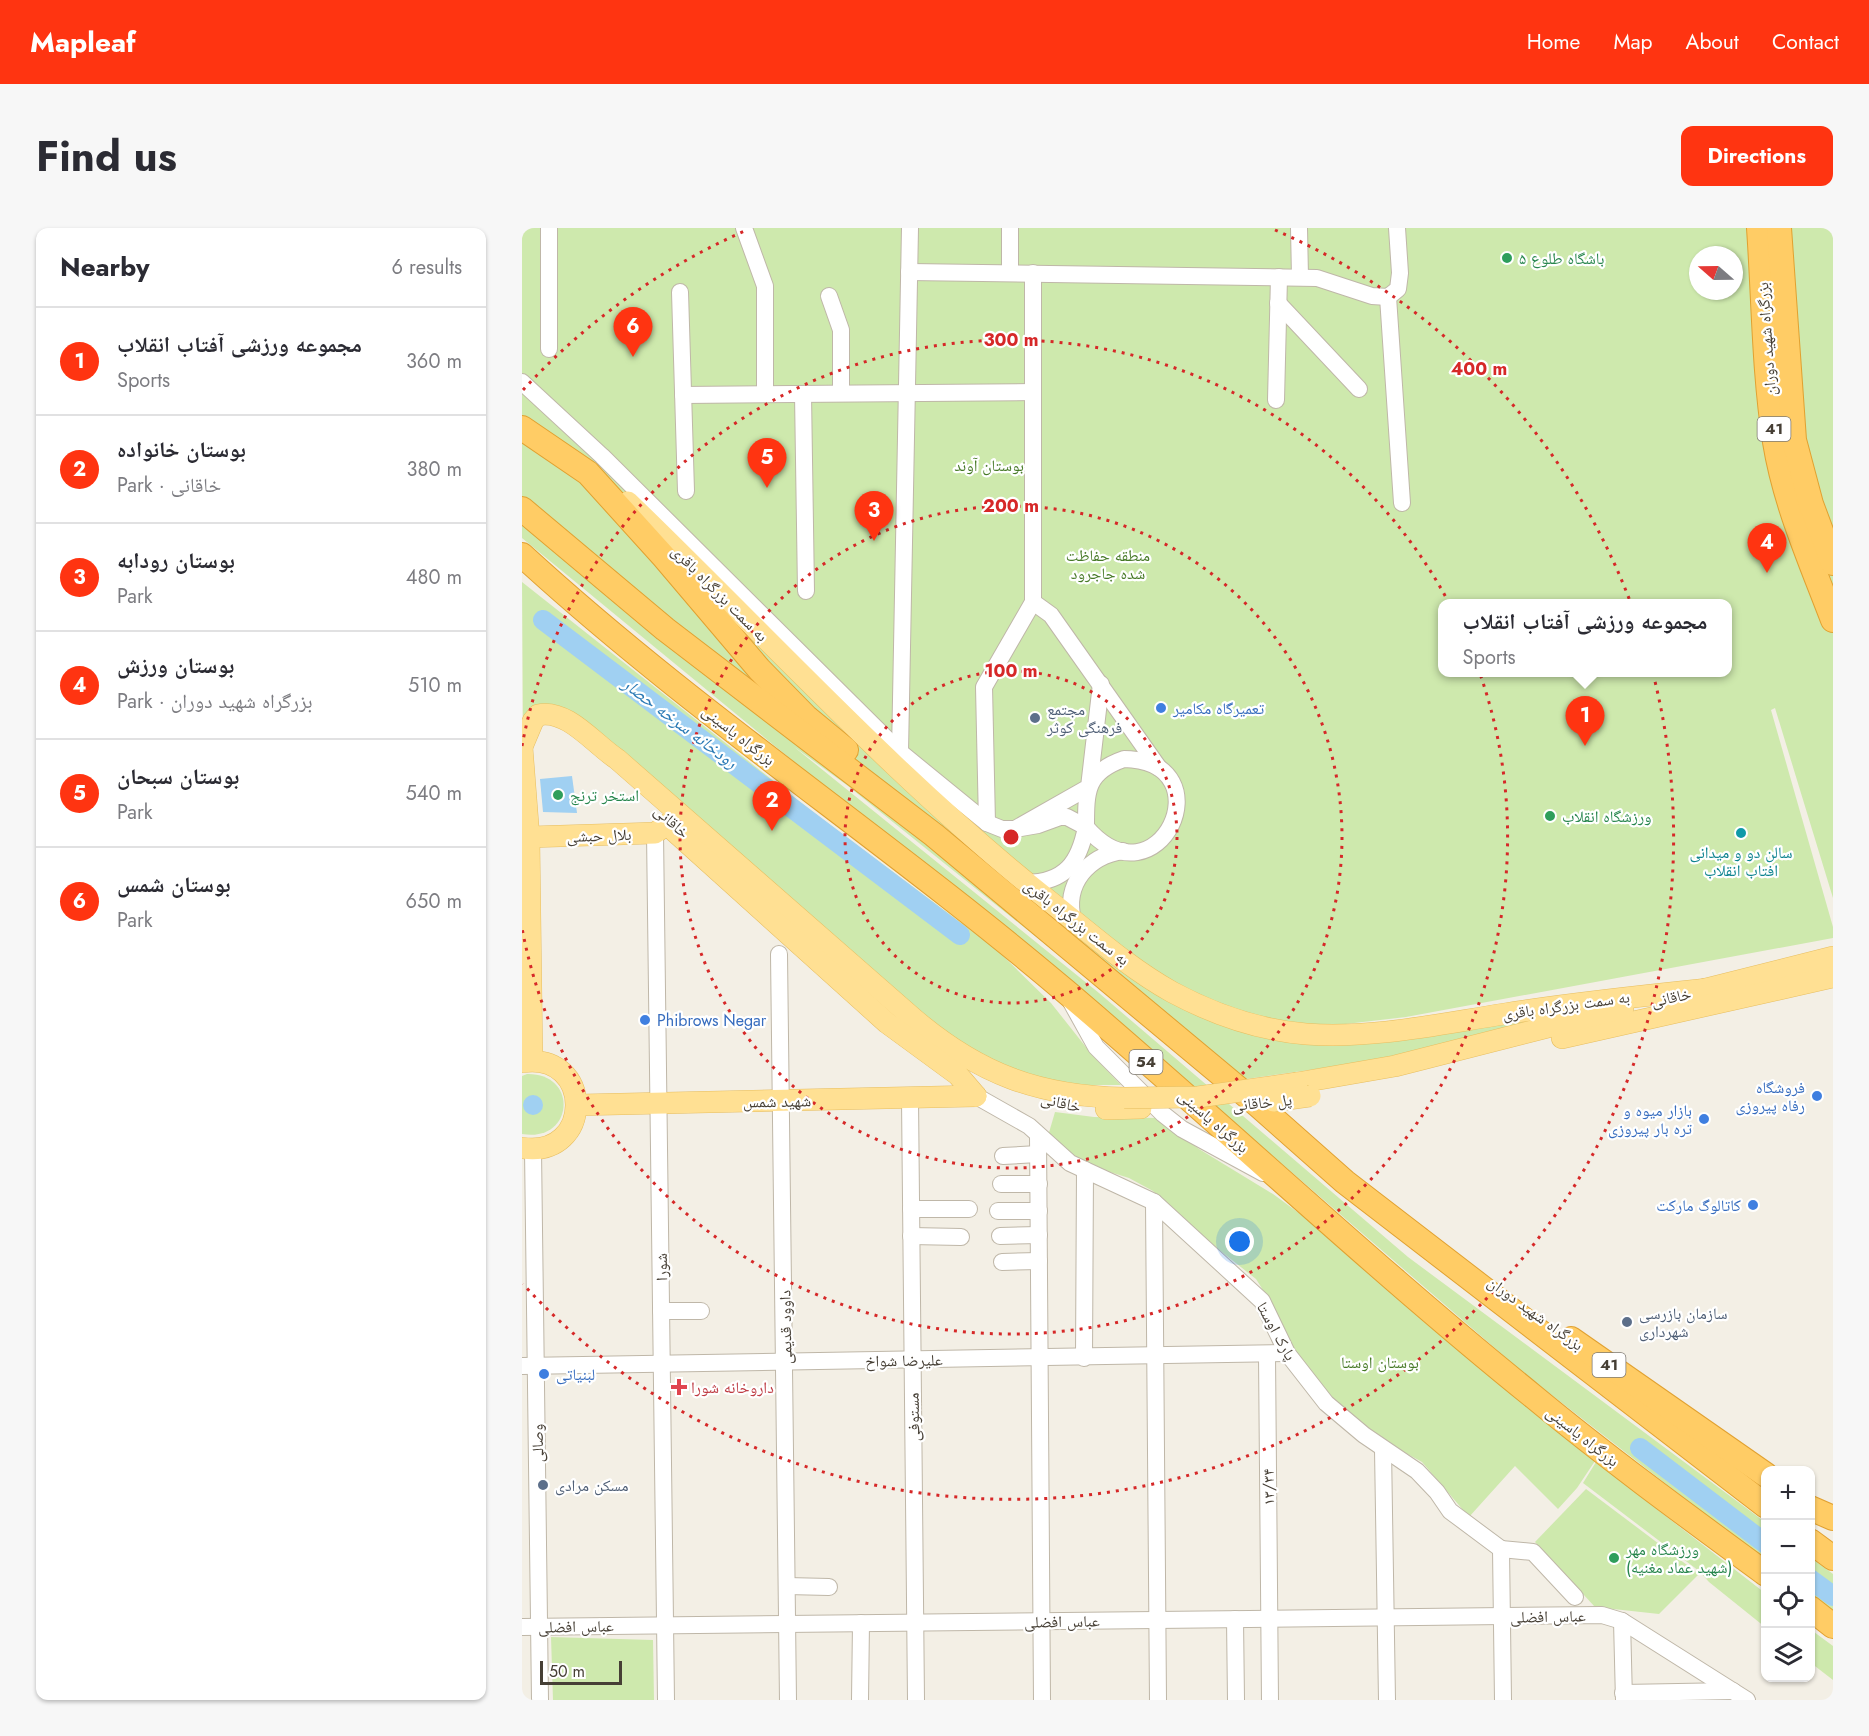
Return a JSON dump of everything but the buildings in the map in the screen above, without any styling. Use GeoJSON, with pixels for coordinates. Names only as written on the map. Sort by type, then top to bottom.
{"type":"FeatureCollection","features":[{"type":"Feature","properties":{"kind":"highway","name":"بزرگراه شهید دوران"},"geometry":{"type":"LineString","coordinates":[[1759,228],[1775,444],[1791,508],[1833,620]]}},
{"type":"Feature","properties":{"kind":"highway","name":"بزرگراه شهید دوران"},"geometry":{"type":"LineString","coordinates":[[1779,228],[1794,440],[1811,504],[1833,563]]}},
{"type":"Feature","properties":{"kind":"highway"},"geometry":{"type":"LineString","coordinates":[[522,428],[588,473],[664,557],[759,669],[806,717],[862,764],[934,835]]}},
{"type":"Feature","properties":{"kind":"highway","name":"54"},"geometry":{"type":"LineString","coordinates":[[522,509],[665,629],[934,835],[1258,1106],[1345,1182],[1761,1502]]}},
{"type":"Feature","properties":{"kind":"highway","name":"بزرگراه یاسینی"},"geometry":{"type":"LineString","coordinates":[[522,555],[645,662],[984,925],[1065,991],[1534,1397],[1660,1497],[1761,1570]]}},
{"type":"Feature","properties":{"kind":"highway"},"geometry":{"type":"LineString","coordinates":[[522,565],[558,588]]}},
{"type":"Feature","properties":{"kind":"highway","name":"بزرگراه شهید دوران"},"geometry":{"type":"LineString","coordinates":[[1448,1263],[1484,1275],[1761,1471]]}},
{"type":"Feature","properties":{"kind":"highway"},"geometry":{"type":"LineString","coordinates":[[1815,1510],[1833,1518]]}},
{"type":"Feature","properties":{"kind":"highway"},"geometry":{"type":"LineString","coordinates":[[1815,1545],[1833,1558]]}},
{"type":"Feature","properties":{"kind":"highway"},"geometry":{"type":"LineString","coordinates":[[1815,1612],[1833,1626]]}},
{"type":"Feature","properties":{"kind":"main road","name":"به سمت بزرگراه باقری"},"geometry":{"type":"LineString","coordinates":[[588,473],[609,484],[872,746],[932,802],[1027,883],[1151,980],[1200,1006],[1250,1023],[1305,1034],[1336,1035],[1393,1031],[1588,1000],[1708,989]]}},
{"type":"Feature","properties":{"kind":"main road"},"geometry":{"type":"LineString","coordinates":[[527,1149],[547,1148],[559,1141],[575,1119],[577,1105],[575,1091],[568,1078],[559,1069],[546,1062],[527,1061],[522,747],[533,721],[547,713],[556,715],[573,725],[600,748]]}},
{"type":"Feature","properties":{"kind":"main road","name":"خاقانی"},"geometry":{"type":"LineString","coordinates":[[600,748],[612,766],[664,827],[927,1040],[960,1064],[994,1081],[1062,1104],[1094,1109],[1133,1103]]}},
{"type":"Feature","properties":{"kind":"main road","name":"خاقانی"},"geometry":{"type":"LineString","coordinates":[[600,748],[617,759],[914,1019],[963,1058],[997,1074],[1048,1090],[1133,1103]]}},
{"type":"Feature","properties":{"kind":"main road"},"geometry":{"type":"LineString","coordinates":[[664,827],[674,831],[887,1023],[958,1075],[976,1095]]}},
{"type":"Feature","properties":{"kind":"main road","name":"بلال حبشی"},"geometry":{"type":"LineString","coordinates":[[525,837],[664,827]]}},
{"type":"Feature","properties":{"kind":"main road","name":"خاقانی"},"geometry":{"type":"LineString","coordinates":[[1304,1090],[1604,1012],[1832,963]]}},
{"type":"Feature","properties":{"kind":"main road","name":"خاقانی"},"geometry":{"type":"LineString","coordinates":[[1304,1090],[1399,1079],[1832,963]]}},
{"type":"Feature","properties":{"kind":"main road","name":"پل خاقانی"},"geometry":{"type":"LineString","coordinates":[[1133,1103],[1236,1105],[1304,1090]]}},
{"type":"Feature","properties":{"kind":"main road","name":"شهید شمس"},"geometry":{"type":"LineString","coordinates":[[577,1105],[910,1099],[976,1095]]}},
{"type":"Feature","properties":{"kind":"street"},"geometry":{"type":"LineString","coordinates":[[549,228],[549,349]]}},
{"type":"Feature","properties":{"kind":"street"},"geometry":{"type":"LineString","coordinates":[[744,228],[765,286],[765,394]]}},
{"type":"Feature","properties":{"kind":"street"},"geometry":{"type":"LineString","coordinates":[[900,752],[910,228]]}},
{"type":"Feature","properties":{"kind":"street"},"geometry":{"type":"LineString","coordinates":[[1010,228],[1010,273]]}},
{"type":"Feature","properties":{"kind":"street"},"geometry":{"type":"LineString","coordinates":[[1299,228],[1300,277]]}},
{"type":"Feature","properties":{"kind":"street"},"geometry":{"type":"LineString","coordinates":[[909,272],[1300,277],[1317,278],[1372,296],[1388,297],[1398,289],[1400,273],[1397,228]]}},
{"type":"Feature","properties":{"kind":"street"},"geometry":{"type":"LineString","coordinates":[[987,824],[984,687],[1033,602],[1033,273]]}},
{"type":"Feature","properties":{"kind":"street"},"geometry":{"type":"LineString","coordinates":[[1275,400],[1279,277]]}},
{"type":"Feature","properties":{"kind":"street"},"geometry":{"type":"LineString","coordinates":[[680,292],[686,491]]}},
{"type":"Feature","properties":{"kind":"street"},"geometry":{"type":"LineString","coordinates":[[829,296],[841,330],[841,393]]}},
{"type":"Feature","properties":{"kind":"street"},"geometry":{"type":"LineString","coordinates":[[1388,297],[1402,503]]}},
{"type":"Feature","properties":{"kind":"street"},"geometry":{"type":"LineString","coordinates":[[1278,303],[1359,388]]}},
{"type":"Feature","properties":{"kind":"street"},"geometry":{"type":"LineString","coordinates":[[522,382],[602,456],[900,752],[987,824],[1002,829],[1015,829],[1068,817],[1086,827],[1102,842],[1124,851]]}},
{"type":"Feature","properties":{"kind":"street"},"geometry":{"type":"LineString","coordinates":[[683,395],[1033,392]]}},
{"type":"Feature","properties":{"kind":"street"},"geometry":{"type":"LineString","coordinates":[[803,394],[806,591]]}},
{"type":"Feature","properties":{"kind":"street"},"geometry":{"type":"LineString","coordinates":[[1033,602],[1051,615],[1101,684],[1174,788],[1177,803],[1175,819],[1168,832],[1158,843],[1145,850],[1107,854],[1094,861],[1076,883],[1070,900],[1073,920]]}},
{"type":"Feature","properties":{"kind":"street"},"geometry":{"type":"LineString","coordinates":[[1027,883],[1050,881],[1069,867],[1080,851],[1086,827],[1085,802],[1089,787],[1101,684]]}},
{"type":"Feature","properties":{"kind":"street"},"geometry":{"type":"LineString","coordinates":[[1015,829],[1089,787],[1097,774],[1109,765],[1124,759],[1139,760],[1161,771]]}},
{"type":"Feature","properties":{"kind":"street","name":"شورا"},"geometry":{"type":"LineString","coordinates":[[664,827],[659,1103],[666,1700]]}},
{"type":"Feature","properties":{"kind":"street","name":"داوود قدیمی"},"geometry":{"type":"LineString","coordinates":[[779,954],[783,1101],[788,1700]]}},
{"type":"Feature","properties":{"kind":"street","name":"پارک اوستا"},"geometry":{"type":"LineString","coordinates":[[976,1095],[1010,1113],[1070,1163],[1154,1202],[1262,1301],[1287,1353],[1326,1403],[1383,1449],[1417,1471],[1437,1492],[1450,1511],[1501,1549]]}},
{"type":"Feature","properties":{"kind":"street","name":"مستوفی"},"geometry":{"type":"LineString","coordinates":[[910,1099],[916,1700]]}},
{"type":"Feature","properties":{"kind":"street"},"geometry":{"type":"LineString","coordinates":[[1038,1135],[1042,1700]]}},
{"type":"Feature","properties":{"kind":"street","name":"وصالی"},"geometry":{"type":"LineString","coordinates":[[527,1149],[529,1366],[540,1700]]}},
{"type":"Feature","properties":{"kind":"street"},"geometry":{"type":"LineString","coordinates":[[1003,1156],[1038,1154]]}},
{"type":"Feature","properties":{"kind":"street"},"geometry":{"type":"LineString","coordinates":[[1084,1358],[1085,1170]]}},
{"type":"Feature","properties":{"kind":"street"},"geometry":{"type":"LineString","coordinates":[[1001,1184],[1039,1184]]}},
{"type":"Feature","properties":{"kind":"street"},"geometry":{"type":"LineString","coordinates":[[1154,1202],[1158,1700]]}},
{"type":"Feature","properties":{"kind":"street"},"geometry":{"type":"LineString","coordinates":[[911,1209],[969,1209]]}},
{"type":"Feature","properties":{"kind":"street"},"geometry":{"type":"LineString","coordinates":[[998,1211],[1039,1210]]}},
{"type":"Feature","properties":{"kind":"street"},"geometry":{"type":"LineString","coordinates":[[1000,1236],[1039,1235]]}},
{"type":"Feature","properties":{"kind":"street"},"geometry":{"type":"LineString","coordinates":[[911,1236],[961,1237]]}},
{"type":"Feature","properties":{"kind":"street"},"geometry":{"type":"LineString","coordinates":[[1002,1262],[1039,1261]]}},
{"type":"Feature","properties":{"kind":"street"},"geometry":{"type":"LineString","coordinates":[[661,1311],[701,1311]]}},
{"type":"Feature","properties":{"kind":"street","name":"علیرضا شواخ"},"geometry":{"type":"LineString","coordinates":[[529,1366],[1287,1353]]}},
{"type":"Feature","properties":{"kind":"street","name":"۱۳/۳۴"},"geometry":{"type":"LineString","coordinates":[[1267,1355],[1270,1700]]}},
{"type":"Feature","properties":{"kind":"street"},"geometry":{"type":"LineString","coordinates":[[1383,1449],[1387,1700]]}},
{"type":"Feature","properties":{"kind":"street"},"geometry":{"type":"LineString","coordinates":[[1503,1700],[1501,1549],[1533,1552],[1575,1597]]}},
{"type":"Feature","properties":{"kind":"street"},"geometry":{"type":"LineString","coordinates":[[787,1587],[829,1587]]}},
{"type":"Feature","properties":{"kind":"street","name":"عباس افضلی"},"geometry":{"type":"LineString","coordinates":[[522,1627],[1602,1615],[1622,1621],[1740,1696]]}},
{"type":"Feature","properties":{"kind":"street"},"geometry":{"type":"LineString","coordinates":[[1235,1619],[1236,1700]]}},
{"type":"Feature","properties":{"kind":"street"},"geometry":{"type":"LineString","coordinates":[[1622,1621],[1623,1697],[1740,1696]]}},
{"type":"Feature","properties":{"kind":"street"},"geometry":{"type":"LineString","coordinates":[[860,1700],[861,1623]]}},
{"type":"Feature","properties":{"kind":"green space","name":"منطقه حفاظت شده جاجرود"},"geometry":{"type":"Polygon","coordinates":[[[522,228],[1833,228],[1833,898],[1775,708],[1771,710],[1833,927],[1833,938],[1406,1017],[1320,1027],[1302,1039],[1634,1000],[1366,1062],[1246,1079],[1228,1091],[848,786],[793,746],[1099,993],[1408,1257],[1761,1519],[1761,1558],[1526,1375],[1074,984],[832,793],[522,538],[522,228]]]}},
{"type":"Feature","properties":{"kind":"green space"},"geometry":{"type":"Polygon","coordinates":[[[522,582],[809,809],[996,949],[1051,1003],[1093,1056],[1121,1085],[1058,1085],[970,1054],[572,714],[523,732],[522,582]]]}},
{"type":"Feature","properties":{"kind":"green space"},"geometry":{"type":"Polygon","coordinates":[[[527,1074],[544,1077],[555,1084],[562,1095],[564,1107],[560,1119],[552,1128],[539,1134],[522,1134],[522,1076],[527,1074]]]}},
{"type":"Feature","properties":{"kind":"green space","name":"بوستان اوستا"},"geometry":{"type":"Polygon","coordinates":[[[1055,1112],[1094,1117],[1158,1118],[1199,1149],[1273,1194],[1307,1219],[1423,1321],[1595,1461],[1577,1488],[1558,1509],[1515,1466],[1469,1517],[1422,1462],[1391,1445],[1337,1405],[1301,1364],[1273,1306],[1256,1279],[1184,1222],[1153,1191],[1129,1178],[1097,1168],[1070,1153],[1048,1136],[1055,1112]]]}},
{"type":"Feature","properties":{"kind":"green space"},"geometry":{"type":"Polygon","coordinates":[[[1596,1462],[1761,1590],[1761,1624],[1709,1582],[1699,1571],[1583,1483],[1596,1462]]]}},
{"type":"Feature","properties":{"kind":"green space","name":"ورزشگاه مهر (شهید عماد مغنیه)"},"geometry":{"type":"Polygon","coordinates":[[[1586,1489],[1699,1574],[1659,1614],[1595,1607],[1535,1542],[1586,1489]]]}},
{"type":"Feature","properties":{"kind":"green space"},"geometry":{"type":"Polygon","coordinates":[[[1815,1561],[1833,1574],[1833,1615],[1815,1600],[1815,1561]]]}},
{"type":"Feature","properties":{"kind":"green space"},"geometry":{"type":"Polygon","coordinates":[[[1815,1633],[1833,1646],[1833,1680],[1815,1666],[1815,1633]]]}},
{"type":"Feature","properties":{"kind":"green space"},"geometry":{"type":"Polygon","coordinates":[[[551,1637],[653,1640],[654,1700],[553,1700],[551,1637]]]}},
{"type":"Feature","properties":{"kind":"water","name":"استخر ترنج"},"geometry":{"type":"Polygon","coordinates":[[[572,776],[577,813],[543,812],[540,779],[572,776]]]}},
{"type":"Feature","properties":{"kind":"water"},"geometry":{"type":"Polygon","coordinates":[[[533,1095],[540,1098],[543,1105],[540,1112],[533,1115],[526,1112],[523,1105],[526,1098],[533,1095]]]}},
{"type":"Feature","properties":{"kind":"waterway","name":"رودخانه سرخه حصار"},"geometry":{"type":"LineString","coordinates":[[543,620],[960,935]]}},
{"type":"Feature","properties":{"kind":"waterway","name":"رودخانه سرخه حصار"},"geometry":{"type":"LineString","coordinates":[[1640,1448],[1761,1540]]}},
{"type":"Feature","properties":{"kind":"waterway","name":"رودخانه سرخه حصار"},"geometry":{"type":"LineString","coordinates":[[1815,1583],[1833,1596]]}},
{"type":"Feature","properties":{"kind":"place","name":"باشگاه طلوع ۵"},"geometry":{"type":"Point","coordinates":[1507,258]}},
{"type":"Feature","properties":{"kind":"place","name":"بوستان شمس"},"geometry":{"type":"Point","coordinates":[633,357]}},
{"type":"Feature","properties":{"kind":"place","name":"بوستان سبحان"},"geometry":{"type":"Point","coordinates":[767,488]}},
{"type":"Feature","properties":{"kind":"place","name":"بوستان رودابه"},"geometry":{"type":"Point","coordinates":[874,541]}},
{"type":"Feature","properties":{"kind":"place","name":"بوستان ورزش"},"geometry":{"type":"Point","coordinates":[1767,573]}},
{"type":"Feature","properties":{"kind":"place","name":"تعمیرگاه مکامیر"},"geometry":{"type":"Point","coordinates":[1161,708]}},
{"type":"Feature","properties":{"kind":"place","name":"مجتمع فرهنگی کوثر"},"geometry":{"type":"Point","coordinates":[1035,718]}},
{"type":"Feature","properties":{"kind":"place","name":"مجموعه ورزشی آفتاب انقلاب"},"geometry":{"type":"Point","coordinates":[1585,746]}},
{"type":"Feature","properties":{"kind":"place","name":"استخر ترنج"},"geometry":{"type":"Point","coordinates":[558,795]}},
{"type":"Feature","properties":{"kind":"place","name":"ورزشگاه انقلاب"},"geometry":{"type":"Point","coordinates":[1550,816]}},
{"type":"Feature","properties":{"kind":"place","name":"بوستان خانواده"},"geometry":{"type":"Point","coordinates":[772,831]}},
{"type":"Feature","properties":{"kind":"place","name":"سالن دو و میدانی افتاب انقلاب"},"geometry":{"type":"Point","coordinates":[1741,833]}},
{"type":"Feature","properties":{"kind":"place","name":"Phibrows Negar"},"geometry":{"type":"Point","coordinates":[645,1020]}},
{"type":"Feature","properties":{"kind":"place","name":"فروشگاه رفاه پیروزی"},"geometry":{"type":"Point","coordinates":[1817,1096]}},
{"type":"Feature","properties":{"kind":"place","name":"بازار میوه و تره بار پیروزی"},"geometry":{"type":"Point","coordinates":[1704,1119]}},
{"type":"Feature","properties":{"kind":"place","name":"کاتالوگ مارکت"},"geometry":{"type":"Point","coordinates":[1753,1205]}},
{"type":"Feature","properties":{"kind":"place","name":"سازمان بازرسی شهرداری"},"geometry":{"type":"Point","coordinates":[1627,1322]}},
{"type":"Feature","properties":{"kind":"place","name":"لبنیاتی"},"geometry":{"type":"Point","coordinates":[544,1374]}},
{"type":"Feature","properties":{"kind":"place","name":"داروخانه شورا"},"geometry":{"type":"Point","coordinates":[679,1387]}},
{"type":"Feature","properties":{"kind":"place","name":"مسکن مرادی"},"geometry":{"type":"Point","coordinates":[543,1485]}},
{"type":"Feature","properties":{"kind":"place","name":"ورزشگاه مهر (شهید عماد مغنیه)"},"geometry":{"type":"Point","coordinates":[1614,1558]}},
{"type":"Feature","properties":{"kind":"park label","name":"بوستان آوند"},"geometry":{"type":"Point","coordinates":[989,465]}}]}
